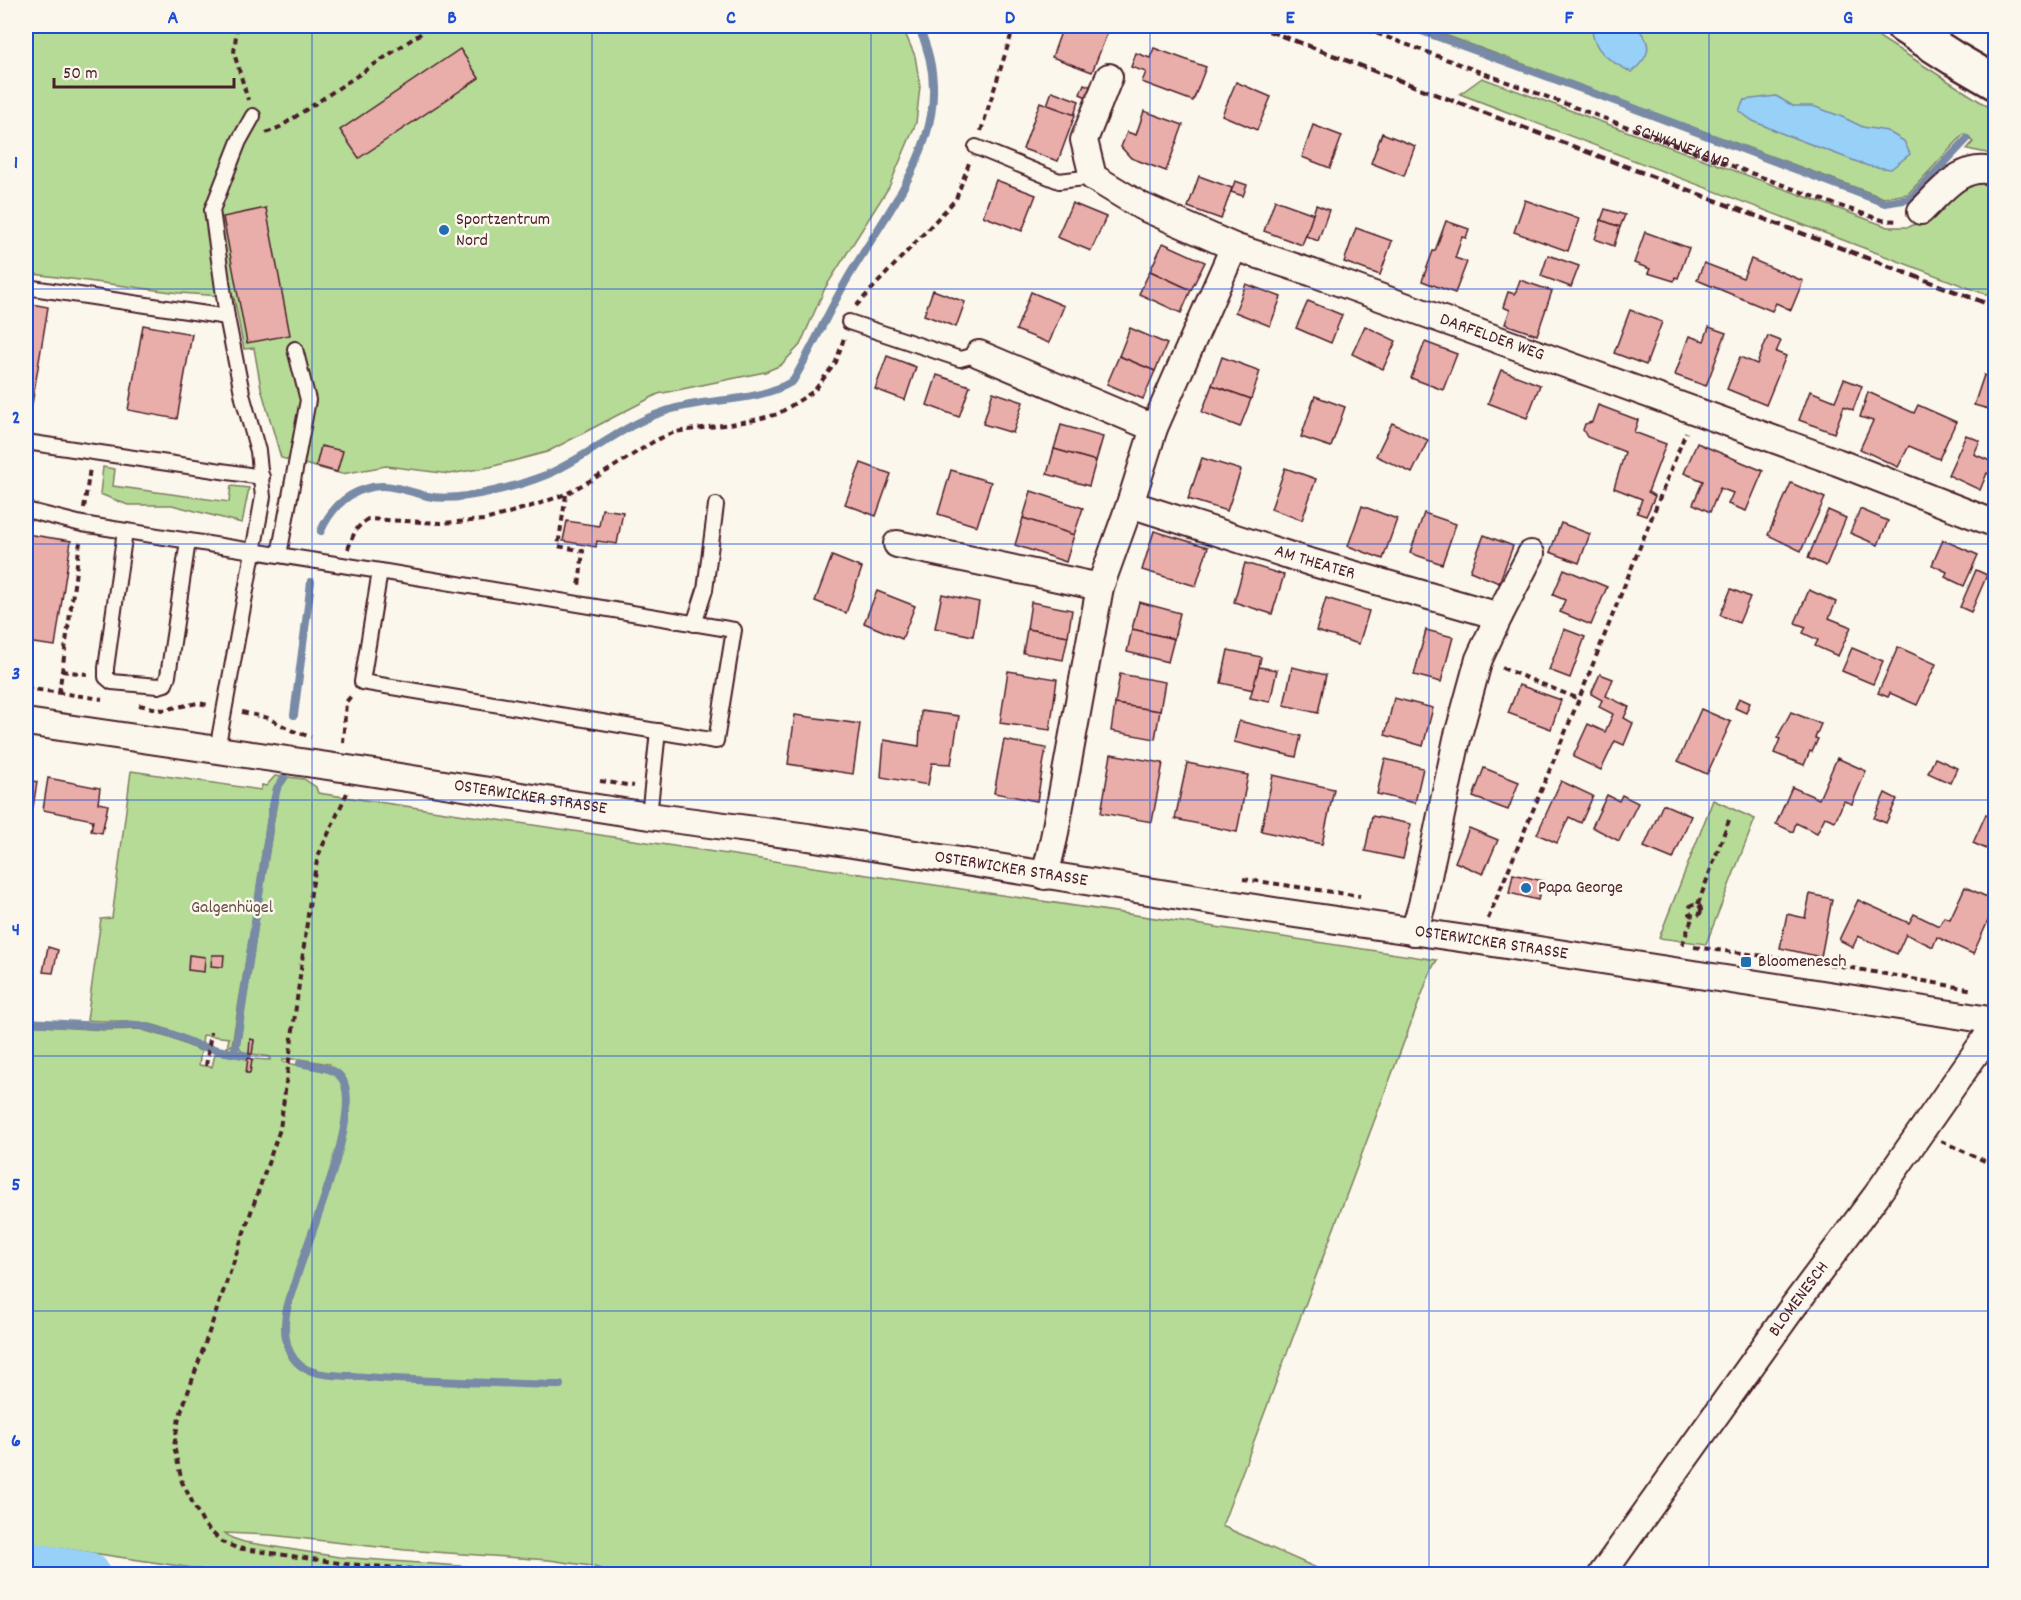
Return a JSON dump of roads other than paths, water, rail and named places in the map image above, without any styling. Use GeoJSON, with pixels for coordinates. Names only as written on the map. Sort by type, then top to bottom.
{"type":"FeatureCollection","features":[{"type":"Feature","properties":{"kind":"main road"},"geometry":{"type":"LineString","coordinates":[[1903,26],[1995,83]]}},
{"type":"Feature","properties":{"kind":"street"},"geometry":{"type":"LineString","coordinates":[[1093,177],[1084,140],[1109,77]]}},
{"type":"Feature","properties":{"kind":"street"},"geometry":{"type":"LineString","coordinates":[[1922,211],[1950,183],[1964,173],[1975,169],[1995,172]]}},
{"type":"Feature","properties":{"kind":"street","name":"DARFELDER WEG"},"geometry":{"type":"LineString","coordinates":[[1093,177],[1141,206],[1234,248],[1312,273],[1837,462],[1995,524]]}},
{"type":"Feature","properties":{"kind":"street"},"geometry":{"type":"LineString","coordinates":[[1045,876],[1100,587],[1154,428],[1234,248]]}},
{"type":"Feature","properties":{"kind":"street"},"geometry":{"type":"LineString","coordinates":[[979,354],[1154,428]]}},
{"type":"Feature","properties":{"kind":"street","name":"AM THEATER"},"geometry":{"type":"LineString","coordinates":[[1130,504],[1310,562],[1499,616]]}},
{"type":"Feature","properties":{"kind":"street"},"geometry":{"type":"LineString","coordinates":[[897,544],[1100,587]]}},
{"type":"Feature","properties":{"kind":"street"},"geometry":{"type":"LineString","coordinates":[[1414,932],[1422,905],[1457,739],[1479,659],[1531,554]]}},
{"type":"Feature","properties":{"kind":"street","name":"OSTERWICKER STRASSE"},"geometry":{"type":"LineString","coordinates":[[26,722],[649,816],[808,837],[1045,876],[1480,941],[1995,1022]]}},
{"type":"Feature","properties":{"kind":"street","name":"BLOMENESCH"},"geometry":{"type":"LineString","coordinates":[[1602,1575],[1790,1311],[1922,1132],[1995,1022]]}},
{"type":"Feature","properties":{"kind":"lane"},"geometry":{"type":"LineString","coordinates":[[217,750],[263,497],[258,451],[243,398],[227,317],[212,210],[239,141],[253,116]]}},
{"type":"Feature","properties":{"kind":"lane"},"geometry":{"type":"LineString","coordinates":[[976,147],[1059,181],[1093,177]]}},
{"type":"Feature","properties":{"kind":"lane"},"geometry":{"type":"LineString","coordinates":[[26,287],[227,317]]}},
{"type":"Feature","properties":{"kind":"lane"},"geometry":{"type":"LineString","coordinates":[[849,322],[960,359],[979,354]]}},
{"type":"Feature","properties":{"kind":"lane"},"geometry":{"type":"LineString","coordinates":[[279,555],[308,400],[295,349]]}},
{"type":"Feature","properties":{"kind":"lane"},"geometry":{"type":"LineString","coordinates":[[26,442],[262,477]]}},
{"type":"Feature","properties":{"kind":"lane"},"geometry":{"type":"LineString","coordinates":[[694,624],[705,590],[716,505]]}},
{"type":"Feature","properties":{"kind":"lane"},"geometry":{"type":"LineString","coordinates":[[26,510],[82,524],[380,571],[734,630],[716,741],[362,682],[380,571]]}},
{"type":"Feature","properties":{"kind":"lane"},"geometry":{"type":"LineString","coordinates":[[125,531],[106,668],[106,677],[112,682],[158,687],[165,684],[188,541]]}},
{"type":"Feature","properties":{"kind":"lane"},"geometry":{"type":"LineString","coordinates":[[649,816],[658,731]]}},
{"type":"Feature","properties":{"kind":"water"},"geometry":{"type":"Polygon","coordinates":[[[1592,26],[1635,26],[1647,44],[1648,50],[1643,61],[1631,72],[1616,64],[1595,42],[1592,26]]]}},
{"type":"Feature","properties":{"kind":"water"},"geometry":{"type":"Polygon","coordinates":[[[1776,96],[1793,106],[1813,106],[1863,127],[1887,131],[1904,141],[1910,154],[1891,169],[1868,166],[1781,133],[1753,121],[1739,111],[1744,100],[1776,96]]]}},
{"type":"Feature","properties":{"kind":"waterway"},"geometry":{"type":"LineString","coordinates":[[321,531],[328,517],[338,505],[350,495],[365,489],[388,486],[427,496],[447,498],[507,488],[537,479],[561,468],[635,424],[666,411],[747,397],[793,381],[849,276],[904,187],[929,126],[933,94],[930,61],[918,26]]}},
{"type":"Feature","properties":{"kind":"waterway"},"geometry":{"type":"LineString","coordinates":[[1408,26],[1885,203],[1910,199],[1967,139]]}},
{"type":"Feature","properties":{"kind":"waterway"},"geometry":{"type":"LineString","coordinates":[[294,715],[311,582]]}},
{"type":"Feature","properties":{"kind":"waterway"},"geometry":{"type":"LineString","coordinates":[[26,1022],[102,1026],[139,1025],[171,1034],[199,1046],[232,1053],[236,1047],[272,810],[277,788],[284,778]]}},
{"type":"Feature","properties":{"kind":"waterway"},"geometry":{"type":"LineString","coordinates":[[232,1053],[248,1056]]}},
{"type":"Feature","properties":{"kind":"waterway"},"geometry":{"type":"LineString","coordinates":[[300,1063],[335,1072],[339,1075],[346,1092],[345,1119],[338,1153],[291,1292],[286,1314],[287,1345],[294,1359],[306,1369],[327,1375],[560,1385]]}},
{"type":"Feature","properties":{"kind":"waterway"},"geometry":{"type":"LineString","coordinates":[[26,1564],[88,1574]]}},
{"type":"Feature","properties":{"kind":"railway"},"geometry":{"type":"LineString","coordinates":[[1256,26],[1996,307]]}},
{"type":"Feature","properties":{"kind":"place","name":"Sportzentrum Nord"},"geometry":{"type":"Point","coordinates":[444,230]}},
{"type":"Feature","properties":{"kind":"place","name":"Papa George"},"geometry":{"type":"Point","coordinates":[1526,888]}},
{"type":"Feature","properties":{"kind":"place","name":"Bloomenesch"},"geometry":{"type":"Point","coordinates":[1746,962]}},
{"type":"Feature","properties":{"kind":"park label","name":"Galgenhügel"},"geometry":{"type":"Point","coordinates":[232,908]}}]}
